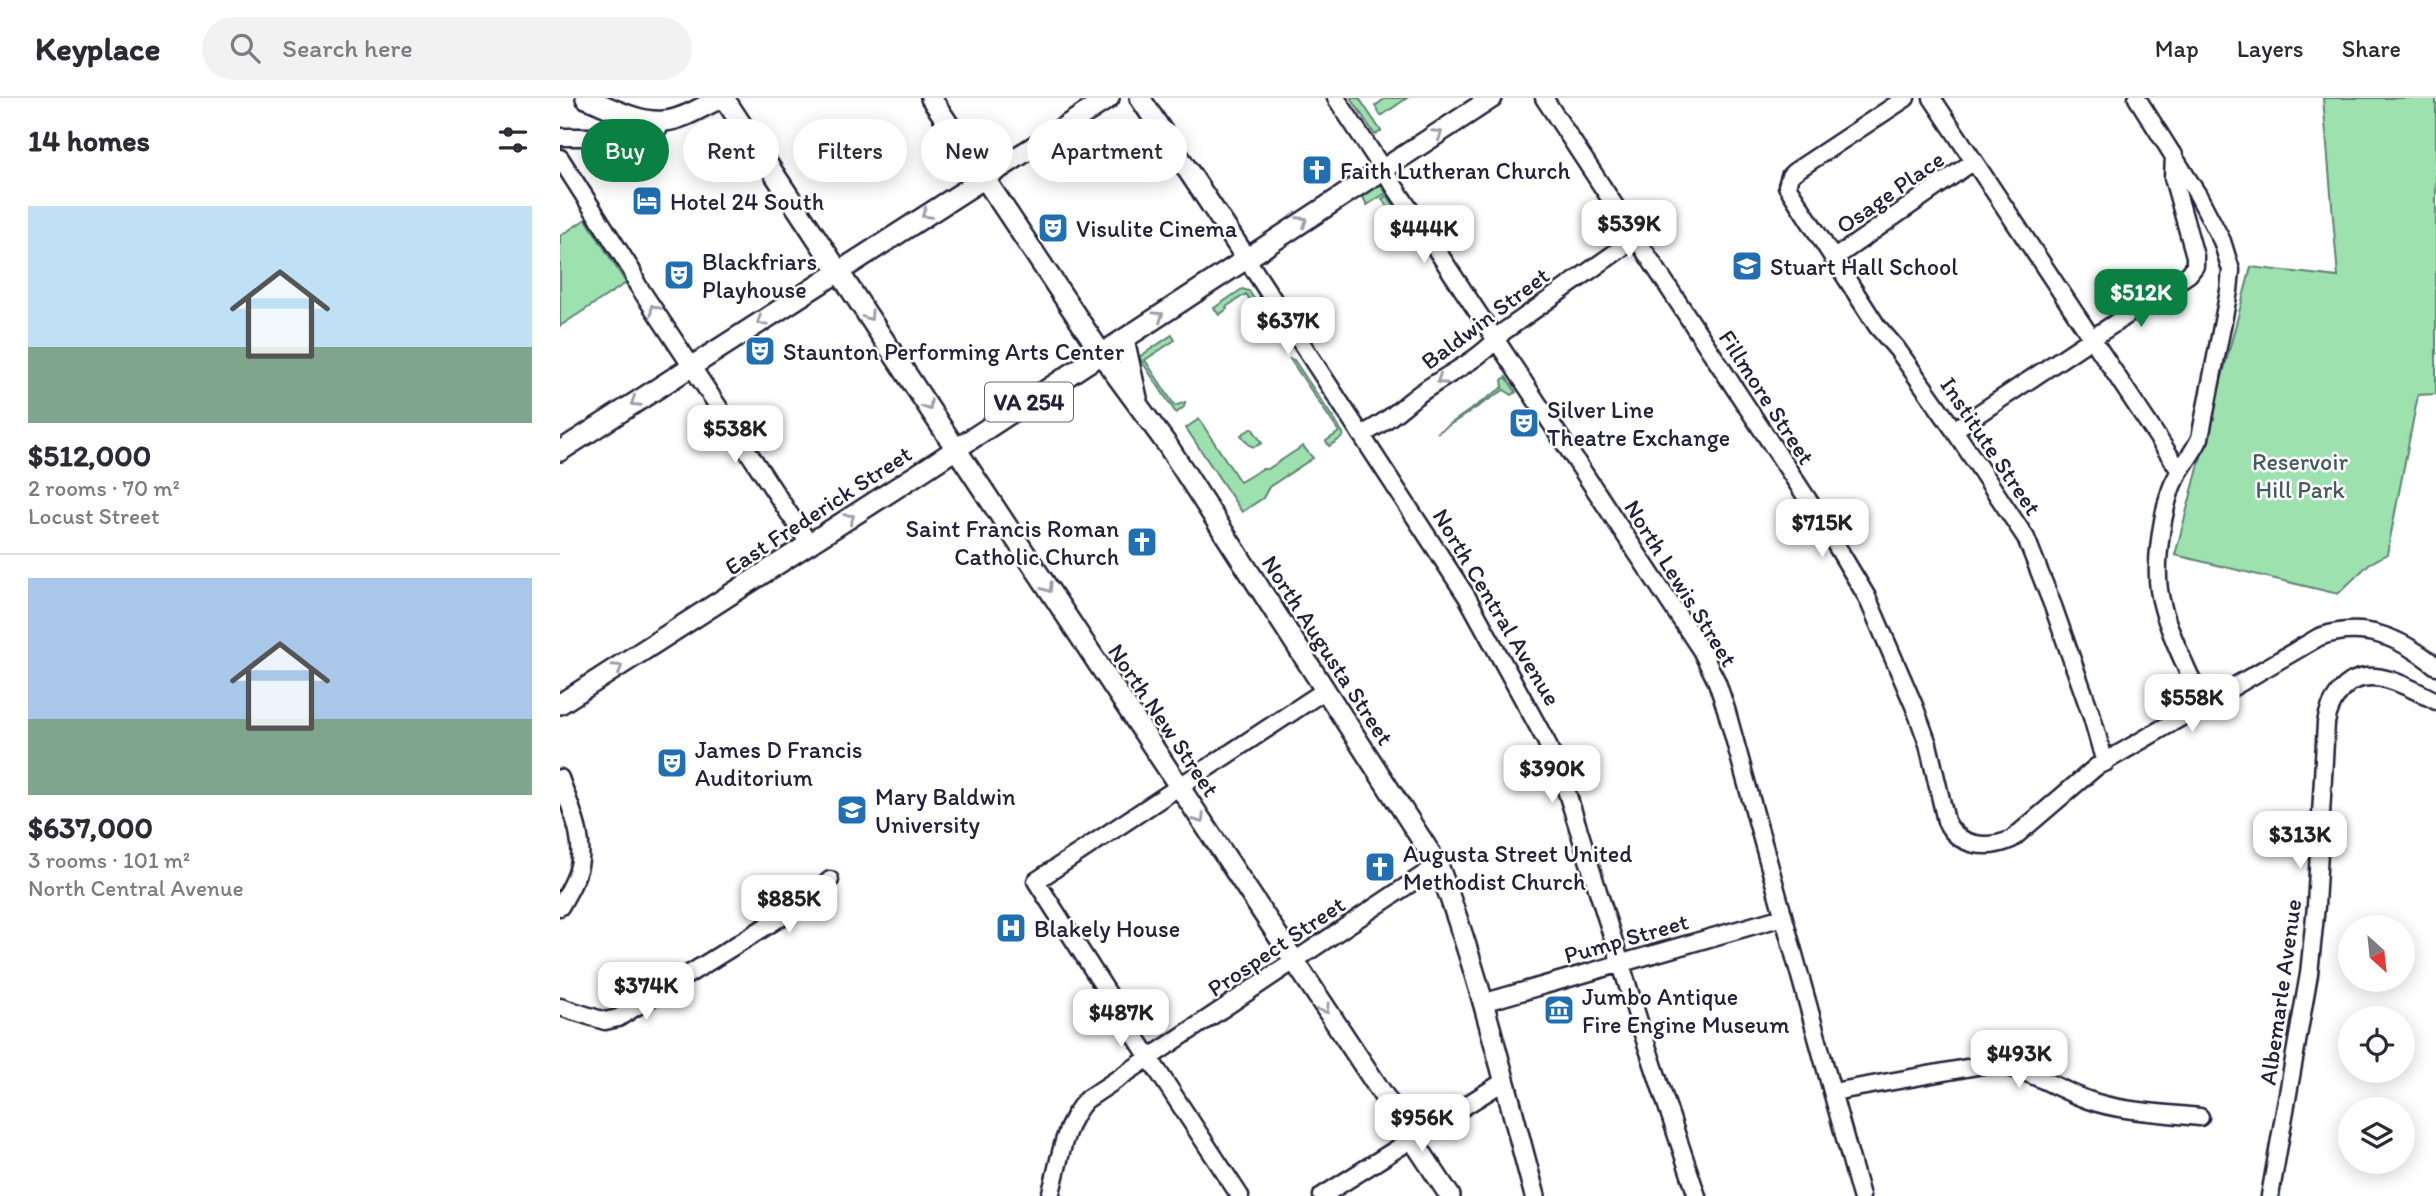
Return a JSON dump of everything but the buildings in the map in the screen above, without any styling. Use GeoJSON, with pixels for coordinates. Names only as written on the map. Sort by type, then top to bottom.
{"type":"FeatureCollection","features":[{"type":"Feature","properties":{"kind":"main road"},"geometry":{"type":"LineString","coordinates":[[586,98],[626,114],[648,119]]}},
{"type":"Feature","properties":{"kind":"main road"},"geometry":{"type":"LineString","coordinates":[[669,120],[722,98]]}},
{"type":"Feature","properties":{"kind":"main road","name":"North New Street"},"geometry":{"type":"LineString","coordinates":[[722,98],[839,270],[1450,1196]]}},
{"type":"Feature","properties":{"kind":"main road","name":"North Augusta Street"},"geometry":{"type":"LineString","coordinates":[[931,98],[945,119]]}},
{"type":"Feature","properties":{"kind":"main road"},"geometry":{"type":"LineString","coordinates":[[1013,158],[1109,98]]}},
{"type":"Feature","properties":{"kind":"main road","name":"North Central Avenue"},"geometry":{"type":"LineString","coordinates":[[1140,98],[1246,258]]}},
{"type":"Feature","properties":{"kind":"main road","name":"VA 254"},"geometry":{"type":"LineString","coordinates":[[1102,354],[1492,98]]}},
{"type":"Feature","properties":{"kind":"main road"},"geometry":{"type":"LineString","coordinates":[[560,451],[975,182]]}},
{"type":"Feature","properties":{"kind":"main road","name":"North Augusta Street"},"geometry":{"type":"LineString","coordinates":[[988,182],[1102,354],[1138,402],[1438,865],[1482,1003],[1535,1196]]}},
{"type":"Feature","properties":{"kind":"main road"},"geometry":{"type":"LineString","coordinates":[[1124,339],[1138,402]]}},
{"type":"Feature","properties":{"kind":"main road","name":"East Frederick Street"},"geometry":{"type":"LineString","coordinates":[[560,704],[1102,354]]}},
{"type":"Feature","properties":{"kind":"street","name":"North Lewis Street"},"geometry":{"type":"LineString","coordinates":[[1336,98],[1709,665],[1726,709],[1861,1196]]}},
{"type":"Feature","properties":{"kind":"street","name":"Fillmore Street"},"geometry":{"type":"LineString","coordinates":[[1544,98],[1818,515],[1867,597],[1928,744],[1947,825],[1956,836],[1973,844],[1994,845],[2012,839],[2082,778],[2105,763]]}},
{"type":"Feature","properties":{"kind":"street","name":"Institute Street"},"geometry":{"type":"LineString","coordinates":[[1906,98],[1794,172],[1787,181],[1789,190],[1877,326],[1954,430],[2034,553],[2092,717],[2105,763]]}},
{"type":"Feature","properties":{"kind":"street"},"geometry":{"type":"LineString","coordinates":[[1932,98],[2180,471]]}},
{"type":"Feature","properties":{"kind":"street"},"geometry":{"type":"LineString","coordinates":[[2137,98],[2199,195],[2225,247],[2231,276],[2200,438],[2171,489],[2158,563],[2159,591],[2167,618],[2203,705]]}},
{"type":"Feature","properties":{"kind":"street"},"geometry":{"type":"LineString","coordinates":[[560,137],[581,137]]}},
{"type":"Feature","properties":{"kind":"street"},"geometry":{"type":"LineString","coordinates":[[1954,430],[2189,274],[2194,266],[2195,256],[2173,178],[2174,155]]}},
{"type":"Feature","properties":{"kind":"street"},"geometry":{"type":"LineString","coordinates":[[560,158],[638,284],[810,545]]}},
{"type":"Feature","properties":{"kind":"street","name":"Osage Place"},"geometry":{"type":"LineString","coordinates":[[1833,260],[1974,161]]}},
{"type":"Feature","properties":{"kind":"street","name":"Baldwin Street"},"geometry":{"type":"LineString","coordinates":[[1361,435],[1401,411],[1415,397],[1490,348],[1503,332],[1636,238]]}},
{"type":"Feature","properties":{"kind":"street","name":"North Central Avenue"},"geometry":{"type":"LineString","coordinates":[[1246,258],[1467,597],[1551,751],[1564,783],[1698,1196]]}},
{"type":"Feature","properties":{"kind":"street"},"geometry":{"type":"LineString","coordinates":[[2105,763],[2311,641],[2338,632],[2369,632],[2394,638],[2436,666]]}},
{"type":"Feature","properties":{"kind":"street","name":"Albemarle Avenue"},"geometry":{"type":"LineString","coordinates":[[2270,1196],[2309,974],[2329,711],[2345,686],[2364,677],[2390,680],[2436,701]]}},
{"type":"Feature","properties":{"kind":"street"},"geometry":{"type":"LineString","coordinates":[[1240,1196],[1037,881],[1324,691]]}},
{"type":"Feature","properties":{"kind":"street"},"geometry":{"type":"LineString","coordinates":[[560,778],[563,799],[578,831],[580,858],[577,874],[560,907]]}},
{"type":"Feature","properties":{"kind":"street","name":"Prospect Street"},"geometry":{"type":"LineString","coordinates":[[1050,1196],[1070,1126],[1086,1100],[1438,865]]}},
{"type":"Feature","properties":{"kind":"street"},"geometry":{"type":"LineString","coordinates":[[560,1007],[597,1019],[613,1020],[807,901],[830,880]]}},
{"type":"Feature","properties":{"kind":"street","name":"Pump Street"},"geometry":{"type":"LineString","coordinates":[[1482,1003],[1783,917]]}},
{"type":"Feature","properties":{"kind":"street"},"geometry":{"type":"LineString","coordinates":[[1833,1092],[1983,1065],[2005,1065],[2089,1101],[2200,1117]]}},
{"type":"Feature","properties":{"kind":"street"},"geometry":{"type":"LineString","coordinates":[[1322,1196],[1503,1082]]}},
{"type":"Feature","properties":{"kind":"green space"},"geometry":{"type":"Polygon","coordinates":[[[1351,98],[1359,98],[1381,131],[1375,135],[1351,98]]]}},
{"type":"Feature","properties":{"kind":"green space"},"geometry":{"type":"Polygon","coordinates":[[[1386,98],[1407,98],[1381,116],[1375,106],[1386,98]]]}},
{"type":"Feature","properties":{"kind":"green space","name":"Reservoir Hill Park"},"geometry":{"type":"Polygon","coordinates":[[[2323,98],[2436,98],[2436,394],[2418,395],[2387,554],[2369,564],[2338,594],[2175,555],[2251,267],[2338,277],[2323,98]]]}},
{"type":"Feature","properties":{"kind":"green space"},"geometry":{"type":"Polygon","coordinates":[[[1381,185],[1386,193],[1367,205],[1363,197],[1381,185]]]}},
{"type":"Feature","properties":{"kind":"green space"},"geometry":{"type":"Polygon","coordinates":[[[1387,195],[1417,240],[1412,243],[1382,199],[1387,195]]]}},
{"type":"Feature","properties":{"kind":"green space"},"geometry":{"type":"Polygon","coordinates":[[[586,219],[626,283],[560,326],[560,236],[586,219]]]}},
{"type":"Feature","properties":{"kind":"green space"},"geometry":{"type":"Polygon","coordinates":[[[1242,289],[1249,291],[1263,313],[1260,315],[1246,294],[1219,315],[1214,308],[1242,289]]]}},
{"type":"Feature","properties":{"kind":"green space"},"geometry":{"type":"Polygon","coordinates":[[[1172,335],[1175,340],[1145,360],[1175,406],[1185,402],[1184,407],[1176,413],[1139,357],[1172,335]]]}},
{"type":"Feature","properties":{"kind":"green space"},"geometry":{"type":"Polygon","coordinates":[[[1290,359],[1294,360],[1343,433],[1343,437],[1329,446],[1326,441],[1339,432],[1290,359]]]}},
{"type":"Feature","properties":{"kind":"green space"},"geometry":{"type":"Polygon","coordinates":[[[1506,377],[1516,392],[1512,395],[1504,390],[1437,433],[1503,387],[1502,380],[1506,377]]]}},
{"type":"Feature","properties":{"kind":"green space"},"geometry":{"type":"Polygon","coordinates":[[[1199,419],[1240,482],[1262,469],[1268,469],[1303,446],[1313,458],[1269,487],[1263,498],[1242,512],[1186,428],[1199,419]]]}},
{"type":"Feature","properties":{"kind":"green space"},"geometry":{"type":"Polygon","coordinates":[[[1252,428],[1262,443],[1254,447],[1241,435],[1252,428]]]}},
{"type":"Feature","properties":{"kind":"place","name":"Faith Lutheran Church"},"geometry":{"type":"Point","coordinates":[1317,170]}},
{"type":"Feature","properties":{"kind":"place","name":"Hotel 24 South"},"geometry":{"type":"Point","coordinates":[647,201]}},
{"type":"Feature","properties":{"kind":"place","name":"Visulite Cinema"},"geometry":{"type":"Point","coordinates":[1053,228]}},
{"type":"Feature","properties":{"kind":"place","name":"Stuart Hall School"},"geometry":{"type":"Point","coordinates":[1747,266]}},
{"type":"Feature","properties":{"kind":"place","name":"Blackfriars Playhouse"},"geometry":{"type":"Point","coordinates":[679,275]}},
{"type":"Feature","properties":{"kind":"place","name":"Staunton Performing Arts Center"},"geometry":{"type":"Point","coordinates":[760,351]}},
{"type":"Feature","properties":{"kind":"place","name":"Silver Line Theatre Exchange"},"geometry":{"type":"Point","coordinates":[1524,423]}},
{"type":"Feature","properties":{"kind":"place","name":"Saint Francis Roman Catholic Church"},"geometry":{"type":"Point","coordinates":[1142,542]}},
{"type":"Feature","properties":{"kind":"place","name":"James D Francis Auditorium"},"geometry":{"type":"Point","coordinates":[672,763]}},
{"type":"Feature","properties":{"kind":"place","name":"Mary Baldwin University"},"geometry":{"type":"Point","coordinates":[852,810]}},
{"type":"Feature","properties":{"kind":"place","name":"Augusta Street United Methodist Church"},"geometry":{"type":"Point","coordinates":[1380,867]}},
{"type":"Feature","properties":{"kind":"place","name":"Blakely House"},"geometry":{"type":"Point","coordinates":[1011,928]}},
{"type":"Feature","properties":{"kind":"place","name":"Jumbo Antique Fire Engine Museum"},"geometry":{"type":"Point","coordinates":[1559,1010]}}]}
